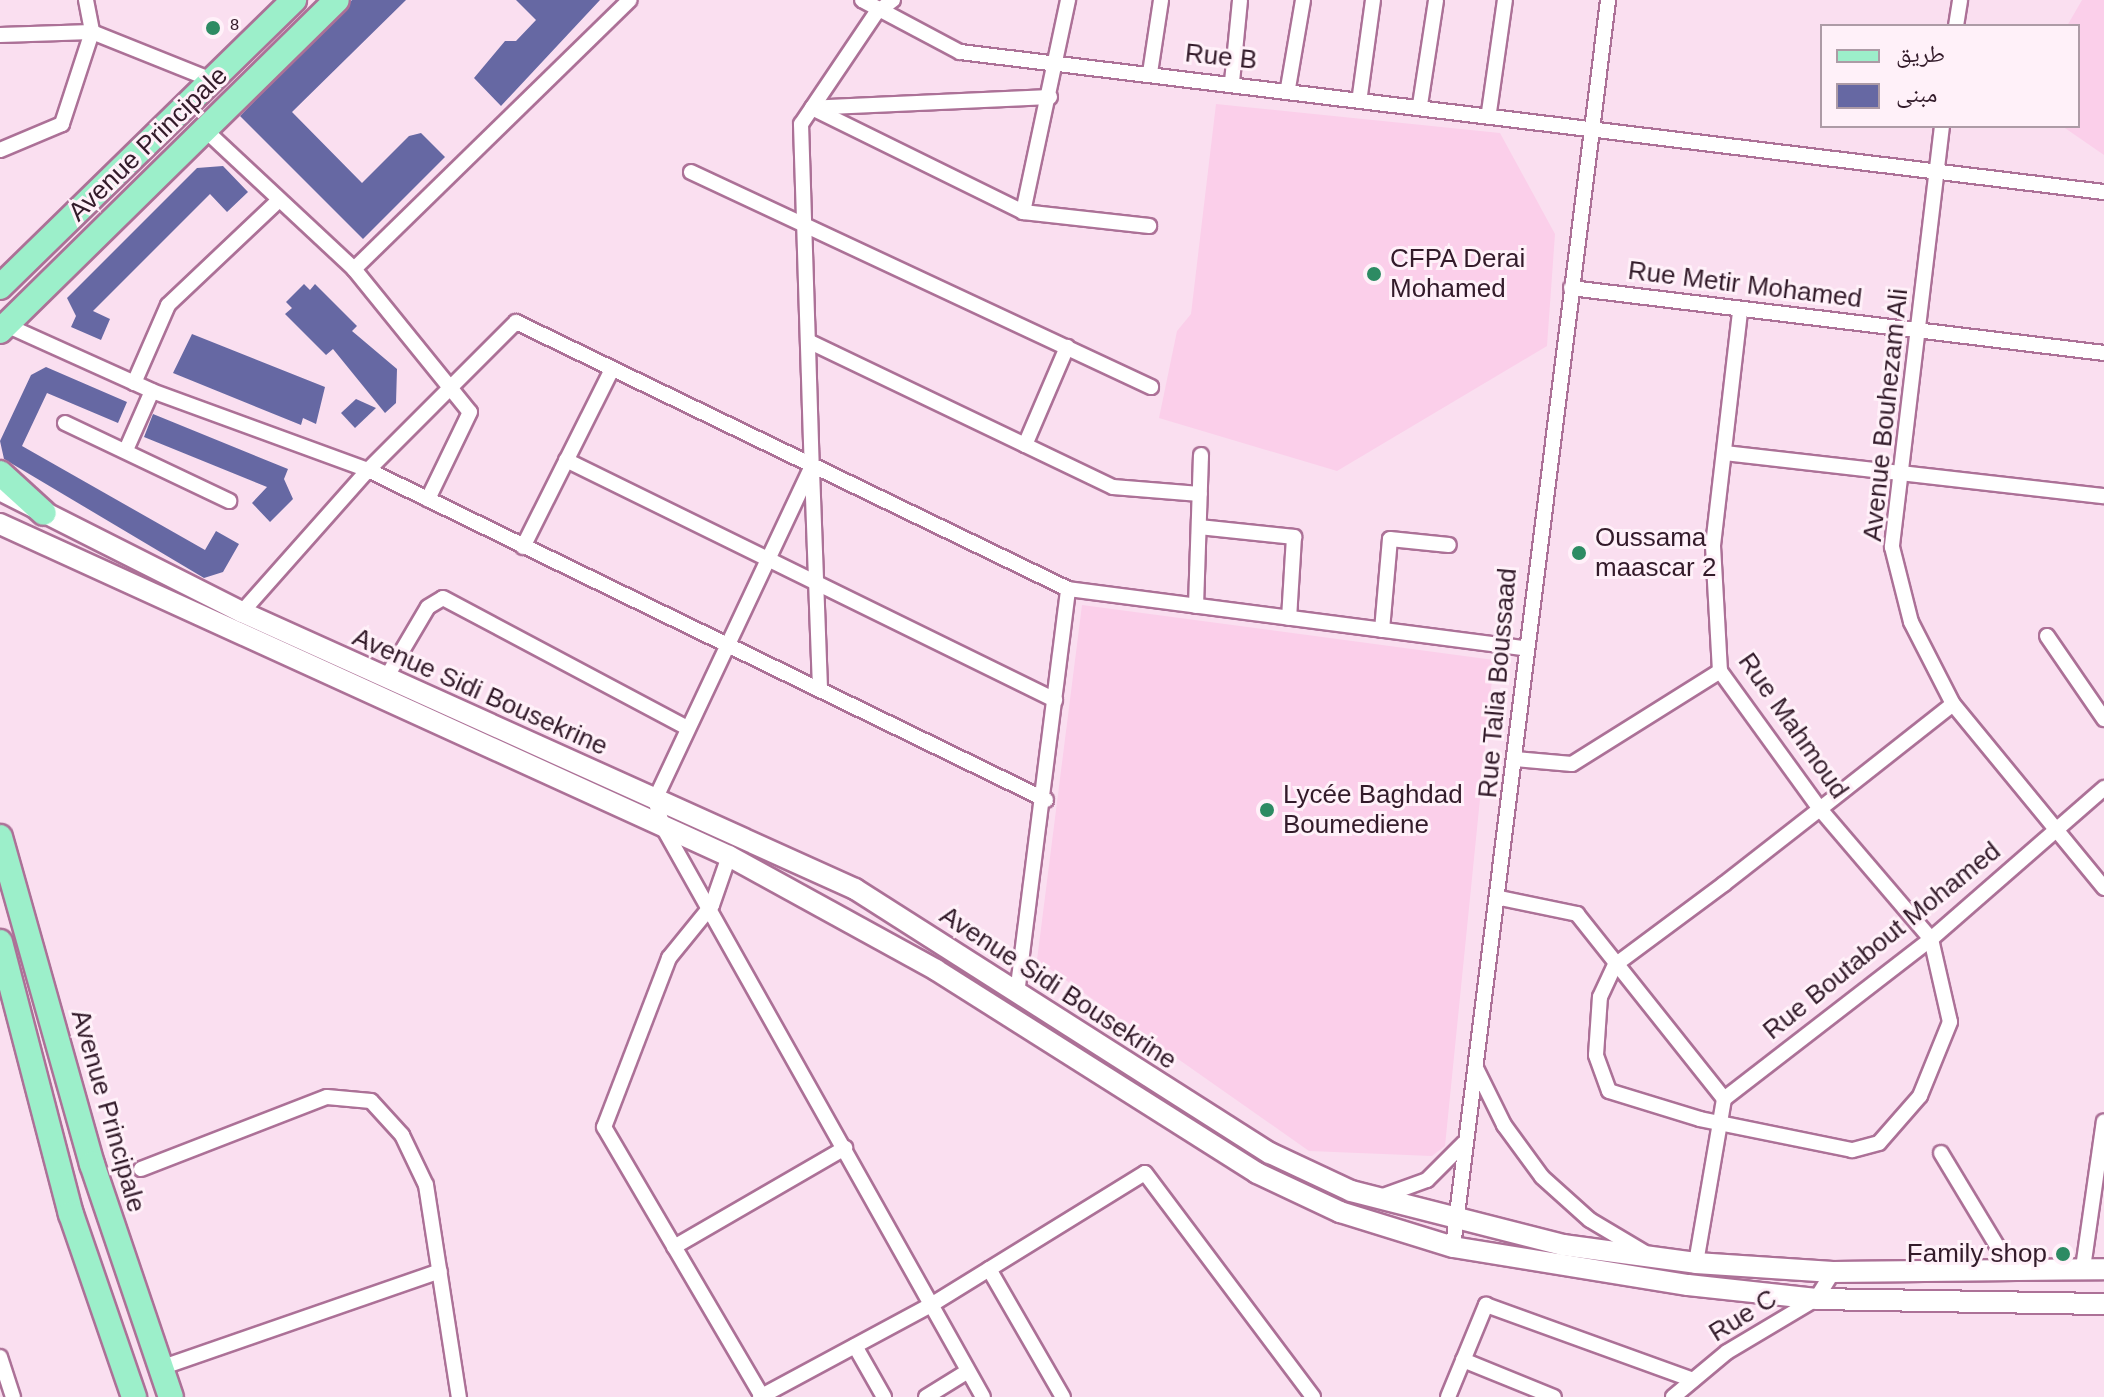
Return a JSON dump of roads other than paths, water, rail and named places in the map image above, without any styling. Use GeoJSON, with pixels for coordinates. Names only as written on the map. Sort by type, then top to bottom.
{"type":"FeatureCollection","features":[{"type":"Feature","properties":{"kind":"main road","name":"Avenue Principale"},"geometry":{"type":"LineString","coordinates":[[0,287],[294,0]]}},
{"type":"Feature","properties":{"kind":"main road","name":"Avenue Principale"},"geometry":{"type":"LineString","coordinates":[[3,328],[337,0]]}},
{"type":"Feature","properties":{"kind":"main road"},"geometry":{"type":"LineString","coordinates":[[0,473],[44,513]]}},
{"type":"Feature","properties":{"kind":"main road"},"geometry":{"type":"LineString","coordinates":[[0,490],[44,513]]}},
{"type":"Feature","properties":{"kind":"main road","name":"Avenue Sidi Bousekrine"},"geometry":{"type":"LineString","coordinates":[[44,513],[242,612],[855,889],[1270,1153],[1376,1198],[1563,1245],[1645,1253],[1696,1263],[1833,1272],[2104,1269]]}},
{"type":"Feature","properties":{"kind":"main road"},"geometry":{"type":"LineString","coordinates":[[0,524],[729,856],[936,970],[1257,1173],[1340,1212],[1453,1247],[1559,1269],[1816,1299],[2104,1304]]}},
{"type":"Feature","properties":{"kind":"main road","name":"Avenue Principale"},"geometry":{"type":"LineString","coordinates":[[0,837],[92,1164],[171,1397]]}},
{"type":"Feature","properties":{"kind":"main road"},"geometry":{"type":"LineString","coordinates":[[0,942],[71,1214],[134,1397]]}},
{"type":"Feature","properties":{"kind":"street"},"geometry":{"type":"LineString","coordinates":[[0,150],[62,124],[92,32],[86,0]]}},
{"type":"Feature","properties":{"kind":"street"},"geometry":{"type":"LineString","coordinates":[[354,269],[630,0]]}},
{"type":"Feature","properties":{"kind":"street","name":"Rue B"},"geometry":{"type":"LineString","coordinates":[[862,0],[876,13],[960,52],[1057,66],[1360,95],[2104,192]]}},
{"type":"Feature","properties":{"kind":"street"},"geometry":{"type":"LineString","coordinates":[[820,689],[801,124],[876,13],[893,0]]}},
{"type":"Feature","properties":{"kind":"street"},"geometry":{"type":"LineString","coordinates":[[1023,212],[1057,66],[1068,0]]}},
{"type":"Feature","properties":{"kind":"street"},"geometry":{"type":"LineString","coordinates":[[1150,73],[1161,0]]}},
{"type":"Feature","properties":{"kind":"street"},"geometry":{"type":"LineString","coordinates":[[1232,82],[1240,0]]}},
{"type":"Feature","properties":{"kind":"street"},"geometry":{"type":"LineString","coordinates":[[1288,88],[1303,0]]}},
{"type":"Feature","properties":{"kind":"street"},"geometry":{"type":"LineString","coordinates":[[1360,95],[1373,0]]}},
{"type":"Feature","properties":{"kind":"street"},"geometry":{"type":"LineString","coordinates":[[1420,105],[1436,0]]}},
{"type":"Feature","properties":{"kind":"street"},"geometry":{"type":"LineString","coordinates":[[1489,112],[1505,0]]}},
{"type":"Feature","properties":{"kind":"street","name":"Rue Talia Boussaad"},"geometry":{"type":"LineString","coordinates":[[1453,1247],[1500,898],[1523,648],[1571,288],[1588,123],[1608,0]]}},
{"type":"Feature","properties":{"kind":"street"},"geometry":{"type":"LineString","coordinates":[[1956,24],[1960,0]]}},
{"type":"Feature","properties":{"kind":"street"},"geometry":{"type":"LineString","coordinates":[[0,35],[92,32],[212,80]]}},
{"type":"Feature","properties":{"kind":"street"},"geometry":{"type":"LineString","coordinates":[[812,108],[1050,97]]}},
{"type":"Feature","properties":{"kind":"street"},"geometry":{"type":"LineString","coordinates":[[812,108],[1023,212],[1149,226]]}},
{"type":"Feature","properties":{"kind":"street","name":"Avenue Bouhezam Ali"},"geometry":{"type":"LineString","coordinates":[[1942,128],[1921,328],[1892,547],[1911,622],[1953,704],[2104,888]]}},
{"type":"Feature","properties":{"kind":"street"},"geometry":{"type":"LineString","coordinates":[[204,129],[276,203],[354,269],[470,412],[428,499]]}},
{"type":"Feature","properties":{"kind":"street"},"geometry":{"type":"LineString","coordinates":[[691,172],[1151,387]]}},
{"type":"Feature","properties":{"kind":"street"},"geometry":{"type":"LineString","coordinates":[[134,383],[168,305],[276,203]]}},
{"type":"Feature","properties":{"kind":"street","name":"Rue Metir Mohamed"},"geometry":{"type":"LineString","coordinates":[[1571,288],[1740,312],[1921,328],[2104,353]]}},
{"type":"Feature","properties":{"kind":"street","name":"Rue Mahmoud"},"geometry":{"type":"LineString","coordinates":[[1740,312],[1712,561],[1720,671],[1820,809],[1931,939]]}},
{"type":"Feature","properties":{"kind":"street"},"geometry":{"type":"LineString","coordinates":[[242,612],[368,470],[451,391],[516,322],[1068,589],[1523,648]]}},
{"type":"Feature","properties":{"kind":"street"},"geometry":{"type":"LineString","coordinates":[[3,328],[152,391],[368,470],[724,646],[820,689],[1046,800]]}},
{"type":"Feature","properties":{"kind":"street"},"geometry":{"type":"LineString","coordinates":[[808,341],[1113,487],[1200,494]]}},
{"type":"Feature","properties":{"kind":"street"},"geometry":{"type":"LineString","coordinates":[[1025,445],[1067,347]]}},
{"type":"Feature","properties":{"kind":"street"},"geometry":{"type":"LineString","coordinates":[[523,547],[612,369]]}},
{"type":"Feature","properties":{"kind":"street"},"geometry":{"type":"LineString","coordinates":[[126,450],[152,391]]}},
{"type":"Feature","properties":{"kind":"street"},"geometry":{"type":"LineString","coordinates":[[65,423],[229,501]]}},
{"type":"Feature","properties":{"kind":"street"},"geometry":{"type":"LineString","coordinates":[[1725,453],[2104,496]]}},
{"type":"Feature","properties":{"kind":"street"},"geometry":{"type":"LineString","coordinates":[[1196,606],[1201,455]]}},
{"type":"Feature","properties":{"kind":"street"},"geometry":{"type":"LineString","coordinates":[[566,460],[765,562],[1055,700]]}},
{"type":"Feature","properties":{"kind":"street"},"geometry":{"type":"LineString","coordinates":[[812,466],[724,646],[655,800],[664,829],[712,905],[983,1397]]}},
{"type":"Feature","properties":{"kind":"street"},"geometry":{"type":"LineString","coordinates":[[1199,527],[1294,537],[1289,618]]}},
{"type":"Feature","properties":{"kind":"street"},"geometry":{"type":"LineString","coordinates":[[1382,630],[1390,539],[1449,545]]}},
{"type":"Feature","properties":{"kind":"street"},"geometry":{"type":"LineString","coordinates":[[1017,994],[1046,800],[1068,589]]}},
{"type":"Feature","properties":{"kind":"street"},"geometry":{"type":"LineString","coordinates":[[386,678],[428,607],[443,598],[687,728]]}},
{"type":"Feature","properties":{"kind":"street"},"geometry":{"type":"LineString","coordinates":[[2047,636],[2104,719]]}},
{"type":"Feature","properties":{"kind":"street"},"geometry":{"type":"LineString","coordinates":[[1515,759],[1572,764],[1720,671]]}},
{"type":"Feature","properties":{"kind":"street"},"geometry":{"type":"LineString","coordinates":[[1931,939],[1950,1022],[1920,1096],[1879,1143],[1852,1150],[1722,1124],[1609,1091],[1596,1055],[1600,997],[1615,965],[1953,704]]}},
{"type":"Feature","properties":{"kind":"street","name":"Rue Boutabout Mohamed"},"geometry":{"type":"LineString","coordinates":[[1724,1099],[1931,939],[2104,788]]}},
{"type":"Feature","properties":{"kind":"street"},"geometry":{"type":"LineString","coordinates":[[729,856],[712,905],[669,958],[604,1127],[761,1396],[787,1391],[855,1346],[931,1305],[1145,1173],[1313,1397]]}},
{"type":"Feature","properties":{"kind":"street"},"geometry":{"type":"LineString","coordinates":[[1500,898],[1577,914],[1724,1099],[1696,1263]]}},
{"type":"Feature","properties":{"kind":"street"},"geometry":{"type":"LineString","coordinates":[[1476,1067],[1504,1125],[1542,1177],[1590,1220],[1645,1253]]}},
{"type":"Feature","properties":{"kind":"street"},"geometry":{"type":"LineString","coordinates":[[141,1169],[327,1097],[371,1101],[402,1135],[426,1185],[459,1397]]}},
{"type":"Feature","properties":{"kind":"street"},"geometry":{"type":"LineString","coordinates":[[2083,1268],[2104,1121]]}},
{"type":"Feature","properties":{"kind":"street"},"geometry":{"type":"LineString","coordinates":[[1376,1198],[1427,1180],[1465,1142]]}},
{"type":"Feature","properties":{"kind":"street"},"geometry":{"type":"LineString","coordinates":[[674,1247],[845,1148]]}},
{"type":"Feature","properties":{"kind":"street"},"geometry":{"type":"LineString","coordinates":[[1941,1153],[2011,1269]]}},
{"type":"Feature","properties":{"kind":"street"},"geometry":{"type":"LineString","coordinates":[[989,1269],[1063,1397]]}},
{"type":"Feature","properties":{"kind":"street"},"geometry":{"type":"LineString","coordinates":[[160,1368],[440,1271]]}},
{"type":"Feature","properties":{"kind":"street","name":"Rue C"},"geometry":{"type":"LineString","coordinates":[[1673,1397],[1693,1380],[1816,1299],[1833,1272]]}},
{"type":"Feature","properties":{"kind":"street"},"geometry":{"type":"LineString","coordinates":[[1448,1397],[1486,1305],[1693,1380]]}},
{"type":"Feature","properties":{"kind":"street"},"geometry":{"type":"LineString","coordinates":[[855,1346],[884,1397]]}},
{"type":"Feature","properties":{"kind":"street"},"geometry":{"type":"LineString","coordinates":[[0,1357],[13,1397]]}},
{"type":"Feature","properties":{"kind":"street"},"geometry":{"type":"LineString","coordinates":[[1463,1360],[1554,1397]]}},
{"type":"Feature","properties":{"kind":"street"},"geometry":{"type":"LineString","coordinates":[[926,1397],[968,1371]]}},
{"type":"Feature","properties":{"kind":"place","name":"⁸"},"geometry":{"type":"Point","coordinates":[213,28]}},
{"type":"Feature","properties":{"kind":"place","name":"CFPA Derai Mohamed"},"geometry":{"type":"Point","coordinates":[1374,274]}},
{"type":"Feature","properties":{"kind":"place","name":"Oussama maascar 2"},"geometry":{"type":"Point","coordinates":[1579,553]}},
{"type":"Feature","properties":{"kind":"place","name":"Lycée Baghdad Boumediene"},"geometry":{"type":"Point","coordinates":[1267,810]}},
{"type":"Feature","properties":{"kind":"place","name":"Family shop"},"geometry":{"type":"Point","coordinates":[2063,1254]}}]}
